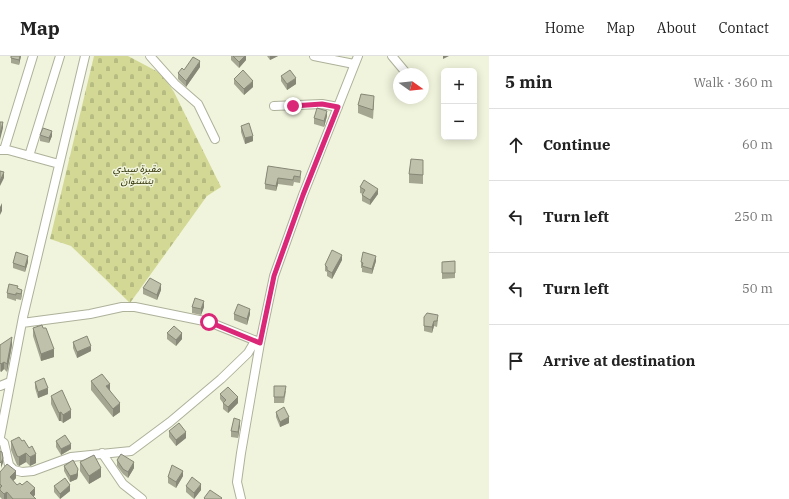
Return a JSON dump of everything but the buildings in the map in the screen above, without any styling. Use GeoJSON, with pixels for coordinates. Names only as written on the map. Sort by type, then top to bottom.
{"type":"FeatureCollection","features":[{"type":"Feature","properties":{"kind":"street"},"geometry":{"type":"LineString","coordinates":[[33,56],[1,150],[59,164]]}},
{"type":"Feature","properties":{"kind":"street"},"geometry":{"type":"LineString","coordinates":[[29,156],[60,56]]}},
{"type":"Feature","properties":{"kind":"street"},"geometry":{"type":"LineString","coordinates":[[0,437],[22,323],[84,56]]}},
{"type":"Feature","properties":{"kind":"street"},"geometry":{"type":"LineString","coordinates":[[150,56],[175,84],[198,104],[215,139]]}},
{"type":"Feature","properties":{"kind":"street"},"geometry":{"type":"LineString","coordinates":[[241,499],[238,475],[257,342],[274,276],[303,195],[356,60],[314,56]]}},
{"type":"Feature","properties":{"kind":"street"},"geometry":{"type":"LineString","coordinates":[[392,56],[402,68]]}},
{"type":"Feature","properties":{"kind":"street"},"geometry":{"type":"LineString","coordinates":[[274,106],[322,104],[338,107]]}},
{"type":"Feature","properties":{"kind":"street"},"geometry":{"type":"LineString","coordinates":[[22,323],[90,314],[122,307],[135,307],[209,322],[257,342]]}},
{"type":"Feature","properties":{"kind":"street"},"geometry":{"type":"LineString","coordinates":[[0,440],[4,443],[9,465],[18,472],[33,471],[71,457],[125,452],[135,449],[221,378],[248,353],[257,342]]}},
{"type":"Feature","properties":{"kind":"street"},"geometry":{"type":"LineString","coordinates":[[0,386],[10,382]]}},
{"type":"Feature","properties":{"kind":"street"},"geometry":{"type":"LineString","coordinates":[[102,453],[123,484],[142,499]]}},
{"type":"Feature","properties":{"kind":"green space","name":"مقبرة سيدي بنشتوان"},"geometry":{"type":"Polygon","coordinates":[[[94,56],[128,56],[162,74],[174,92],[221,187],[207,196],[130,303],[71,246],[50,239],[94,56]]]}},
{"type":"Feature","properties":{"kind":"route"},"geometry":{"type":"LineString","coordinates":[[209,322],[260,343],[274,276],[282,251],[338,107],[322,104],[293,106]]}}]}
